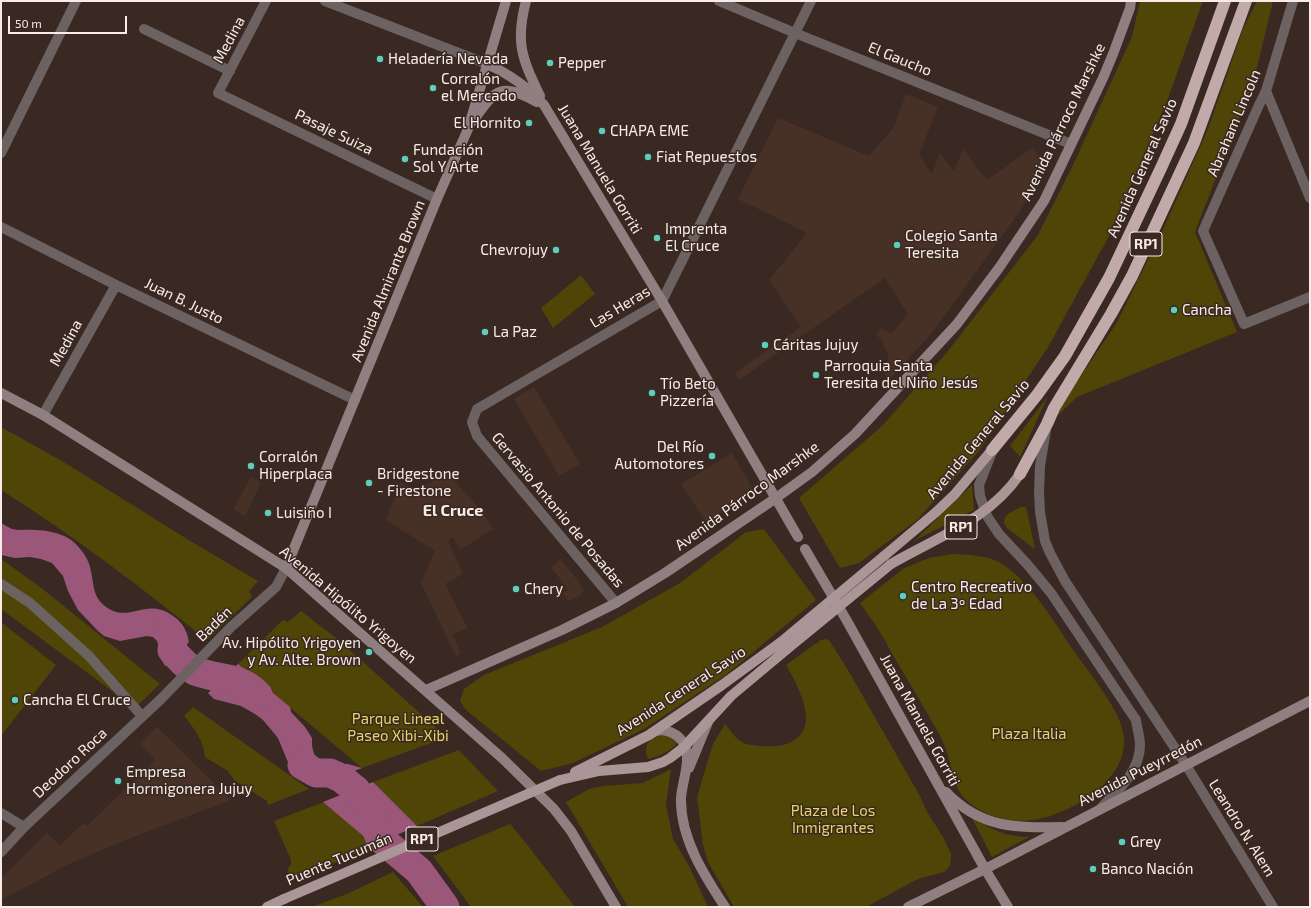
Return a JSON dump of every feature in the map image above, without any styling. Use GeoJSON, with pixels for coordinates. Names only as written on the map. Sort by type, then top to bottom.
{"type":"FeatureCollection","features":[{"type":"Feature","properties":{"kind":"highway","name":"Avenida General Savio"},"geometry":{"type":"LineString","coordinates":[[992,450],[1037,395],[1065,356],[1109,278],[1181,124],[1224,1]]}},
{"type":"Feature","properties":{"kind":"highway","name":"Avenida General Savio"},"geometry":{"type":"LineString","coordinates":[[1020,474],[1054,408],[1112,314],[1132,276],[1194,143],[1246,1]]}},
{"type":"Feature","properties":{"kind":"main road","name":"Avenida Almirante Brown"},"geometry":{"type":"LineString","coordinates":[[286,568],[437,199],[468,129],[506,1]]}},
{"type":"Feature","properties":{"kind":"main road"},"geometry":{"type":"LineString","coordinates":[[526,1],[521,24],[520,43],[526,66],[544,105]]}},
{"type":"Feature","properties":{"kind":"main road","name":"Avenida Párroco Marshke"},"geometry":{"type":"LineString","coordinates":[[426,690],[562,630],[616,603],[665,573],[776,498],[812,472],[854,434],[957,324],[999,268],[1044,201],[1113,54],[1130,8],[1131,1]]}},
{"type":"Feature","properties":{"kind":"main road","name":"Juana Manuela Gorriti"},"geometry":{"type":"LineString","coordinates":[[487,64],[520,82],[533,92],[544,105],[662,301],[798,537]]}},
{"type":"Feature","properties":{"kind":"main road"},"geometry":{"type":"LineString","coordinates":[[468,129],[489,99],[501,91],[510,90],[544,105]]}},
{"type":"Feature","properties":{"kind":"main road","name":"Avenida Hipólito Yrigoyen"},"geometry":{"type":"LineString","coordinates":[[1,393],[43,415],[286,568],[502,758],[554,809],[571,831],[616,907]]}},
{"type":"Feature","properties":{"kind":"main road","name":"Avenida General Savio"},"geometry":{"type":"LineString","coordinates":[[560,780],[599,771],[648,767],[670,758],[685,745],[731,696],[784,646],[884,556],[936,513],[955,494],[992,450]]}},
{"type":"Feature","properties":{"kind":"main road","name":"Avenida General Savio"},"geometry":{"type":"LineString","coordinates":[[560,780],[649,735],[784,646],[891,564],[965,525],[1009,490],[1020,474]]}},
{"type":"Feature","properties":{"kind":"main road","name":"Juana Manuela Gorriti"},"geometry":{"type":"LineString","coordinates":[[805,549],[848,621],[985,870],[1008,907]]}},
{"type":"Feature","properties":{"kind":"main road","name":"Avenida Pueyrredón"},"geometry":{"type":"LineString","coordinates":[[908,907],[985,870],[1310,701]]}},
{"type":"Feature","properties":{"kind":"main road","name":"RP1"},"geometry":{"type":"LineString","coordinates":[[684,780],[711,716]]}},
{"type":"Feature","properties":{"kind":"main road","name":"RP1"},"geometry":{"type":"LineString","coordinates":[[649,735],[655,732],[667,731],[677,736],[685,745],[687,759],[681,796],[684,825],[704,874],[725,907]]}},
{"type":"Feature","properties":{"kind":"main road","name":"Puente Tucumán"},"geometry":{"type":"LineString","coordinates":[[267,907],[560,780]]}},
{"type":"Feature","properties":{"kind":"main road"},"geometry":{"type":"LineString","coordinates":[[937,783],[959,804],[982,818],[995,823],[1026,828],[1066,827]]}},
{"type":"Feature","properties":{"kind":"street"},"geometry":{"type":"LineString","coordinates":[[1,153],[76,1]]}},
{"type":"Feature","properties":{"kind":"street","name":"Medina"},"geometry":{"type":"LineString","coordinates":[[218,93],[266,1]]}},
{"type":"Feature","properties":{"kind":"street"},"geometry":{"type":"LineString","coordinates":[[325,1],[487,64]]}},
{"type":"Feature","properties":{"kind":"street","name":"El Gaucho"},"geometry":{"type":"LineString","coordinates":[[719,1],[1071,144]]}},
{"type":"Feature","properties":{"kind":"street","name":"Las Heras"},"geometry":{"type":"LineString","coordinates":[[478,436],[472,422],[477,409],[662,301],[811,1]]}},
{"type":"Feature","properties":{"kind":"street","name":"Abraham Lincoln"},"geometry":{"type":"LineString","coordinates":[[1293,1],[1266,91],[1258,105],[1203,231],[1244,324],[1310,297]]}},
{"type":"Feature","properties":{"kind":"street"},"geometry":{"type":"LineString","coordinates":[[144,30],[230,71]]}},
{"type":"Feature","properties":{"kind":"street"},"geometry":{"type":"LineString","coordinates":[[1266,91],[1310,198]]}},
{"type":"Feature","properties":{"kind":"street","name":"Pasaje Suiza"},"geometry":{"type":"LineString","coordinates":[[218,93],[437,199]]}},
{"type":"Feature","properties":{"kind":"street","name":"Juan B. Justo"},"geometry":{"type":"LineString","coordinates":[[1,227],[116,285],[355,400]]}},
{"type":"Feature","properties":{"kind":"street","name":"Medina"},"geometry":{"type":"LineString","coordinates":[[43,415],[116,285]]}},
{"type":"Feature","properties":{"kind":"street","name":"RP1"},"geometry":{"type":"LineString","coordinates":[[1047,424],[1041,458],[1039,492],[1044,532],[1050,553],[1065,580],[1186,765]]}},
{"type":"Feature","properties":{"kind":"street","name":"Gervasio Antonio de Posadas"},"geometry":{"type":"LineString","coordinates":[[478,436],[616,603]]}},
{"type":"Feature","properties":{"kind":"street"},"geometry":{"type":"LineString","coordinates":[[992,450],[979,485],[984,511],[999,534],[1051,593],[1136,720],[1140,744],[1138,760],[1126,781],[1100,809]]}},
{"type":"Feature","properties":{"kind":"street","name":"Badén"},"geometry":{"type":"LineString","coordinates":[[160,699],[231,627],[276,587],[286,568]]}},
{"type":"Feature","properties":{"kind":"street"},"geometry":{"type":"LineString","coordinates":[[1,584],[30,603],[89,656],[142,716]]}},
{"type":"Feature","properties":{"kind":"street","name":"Deodoro Roca"},"geometry":{"type":"LineString","coordinates":[[1,852],[24,827],[160,699]]}},
{"type":"Feature","properties":{"kind":"street","name":"Leandro N. Alem"},"geometry":{"type":"LineString","coordinates":[[1186,765],[1273,907]]}},
{"type":"Feature","properties":{"kind":"street"},"geometry":{"type":"LineString","coordinates":[[1,813],[24,827]]}},
{"type":"Feature","properties":{"kind":"shaded area","name":"Colegio Santa Teresita"},"geometry":{"type":"Polygon","coordinates":[[[906,94],[938,107],[919,155],[932,174],[940,153],[954,171],[963,149],[987,180],[1032,148],[1048,165],[1022,208],[932,333],[890,379],[881,370],[887,362],[888,353],[883,344],[884,342],[878,337],[877,333],[879,330],[883,329],[891,334],[908,314],[885,278],[739,380],[735,373],[801,327],[769,280],[807,233],[738,199],[778,118],[869,156],[894,127],[906,94]]]}},
{"type":"Feature","properties":{"kind":"shaded area"},"geometry":{"type":"Polygon","coordinates":[[[534,387],[580,464],[559,476],[514,399],[534,387]]]}},
{"type":"Feature","properties":{"kind":"shaded area"},"geometry":{"type":"Polygon","coordinates":[[[732,453],[751,486],[747,497],[706,522],[681,484],[732,453]]]}},
{"type":"Feature","properties":{"kind":"shaded area"},"geometry":{"type":"Polygon","coordinates":[[[446,471],[483,513],[493,529],[460,550],[453,537],[448,541],[463,574],[445,584],[467,628],[453,635],[461,653],[456,656],[421,583],[435,551],[386,520],[401,481],[414,496],[446,471]]]}},
{"type":"Feature","properties":{"kind":"shaded area"},"geometry":{"type":"Polygon","coordinates":[[[251,477],[261,482],[245,517],[233,509],[251,477]]]}},
{"type":"Feature","properties":{"kind":"shaded area"},"geometry":{"type":"Polygon","coordinates":[[[1,523],[12,529],[48,531],[68,538],[85,555],[90,567],[95,592],[97,597],[105,606],[119,613],[150,609],[158,609],[167,612],[182,624],[187,633],[189,643],[167,669],[158,654],[158,644],[153,637],[147,636],[120,641],[104,636],[78,610],[68,591],[63,576],[52,563],[30,557],[15,558],[1,555],[1,523]]]}},
{"type":"Feature","properties":{"kind":"shaded area"},"geometry":{"type":"Polygon","coordinates":[[[561,559],[584,589],[581,595],[568,601],[563,593],[568,590],[551,567],[561,559]]]}},
{"type":"Feature","properties":{"kind":"shaded area"},"geometry":{"type":"Polygon","coordinates":[[[238,664],[290,707],[291,712],[305,727],[312,738],[314,754],[320,760],[328,764],[348,764],[362,768],[314,787],[294,769],[287,760],[278,738],[263,720],[241,706],[214,699],[208,693],[238,664]]]}},
{"type":"Feature","properties":{"kind":"shaded area"},"geometry":{"type":"Polygon","coordinates":[[[157,727],[231,800],[128,839],[73,862],[1,900],[1,878],[47,833],[60,846],[83,823],[87,826],[155,760],[140,744],[157,727]]]}},
{"type":"Feature","properties":{"kind":"shaded area"},"geometry":{"type":"Polygon","coordinates":[[[373,782],[417,826],[374,845],[323,802],[373,782]]]}},
{"type":"Feature","properties":{"kind":"shaded area"},"geometry":{"type":"Polygon","coordinates":[[[417,862],[443,880],[452,892],[460,907],[434,907],[425,893],[402,869],[417,862]]]}},
{"type":"Feature","properties":{"kind":"green space"},"geometry":{"type":"Polygon","coordinates":[[[1140,1],[1203,1],[1167,101],[1108,238],[1048,347],[978,452],[917,520],[859,563],[840,568],[799,498],[882,426],[948,351],[1038,235],[1073,165],[1132,37],[1140,1]]]}},
{"type":"Feature","properties":{"kind":"green space"},"geometry":{"type":"Polygon","coordinates":[[[1257,1],[1273,1],[1254,80],[1195,232],[1237,332],[1077,397],[1053,420],[1067,396],[1116,324],[1161,234],[1208,129],[1243,29],[1257,1]]]}},
{"type":"Feature","properties":{"kind":"green space"},"geometry":{"type":"Polygon","coordinates":[[[581,275],[595,294],[553,328],[541,308],[581,275]]]}},
{"type":"Feature","properties":{"kind":"green space"},"geometry":{"type":"Polygon","coordinates":[[[1048,396],[1020,457],[1010,446],[1048,396]]]}},
{"type":"Feature","properties":{"kind":"green space"},"geometry":{"type":"Polygon","coordinates":[[[1,427],[62,461],[187,539],[258,581],[249,591],[252,597],[207,640],[80,543],[1,490],[1,427]]]}},
{"type":"Feature","properties":{"kind":"green space"},"geometry":{"type":"Polygon","coordinates":[[[972,485],[974,510],[914,541],[972,485]]]}},
{"type":"Feature","properties":{"kind":"green space"},"geometry":{"type":"Polygon","coordinates":[[[1021,507],[1026,507],[1035,549],[1007,528],[1004,523],[1005,517],[1009,513],[1021,507]]]}},
{"type":"Feature","properties":{"kind":"green space"},"geometry":{"type":"Polygon","coordinates":[[[764,529],[816,600],[727,674],[644,729],[573,763],[541,771],[466,710],[460,701],[464,689],[484,675],[602,627],[680,583],[746,532],[764,529]]]}},
{"type":"Feature","properties":{"kind":"green space","name":"Plaza Italia"},"geometry":{"type":"Polygon","coordinates":[[[953,554],[979,556],[992,559],[1004,565],[1025,584],[1043,606],[1101,688],[1114,709],[1122,727],[1124,745],[1121,760],[1113,773],[1103,785],[1090,796],[1062,812],[1033,820],[1015,821],[987,814],[979,810],[965,799],[960,793],[954,780],[947,751],[940,735],[880,632],[860,603],[904,568],[929,558],[953,554]]]}},
{"type":"Feature","properties":{"kind":"green space"},"geometry":{"type":"Polygon","coordinates":[[[1,559],[39,586],[160,684],[135,708],[1,609],[1,559]]]}},
{"type":"Feature","properties":{"kind":"green space","name":"Parque Lineal Paseo Xibi-Xibi"},"geometry":{"type":"Polygon","coordinates":[[[301,611],[341,642],[433,725],[443,735],[442,739],[362,768],[238,664],[283,620],[288,622],[301,611]]]}},
{"type":"Feature","properties":{"kind":"green space","name":"Cancha El Cruce"},"geometry":{"type":"Polygon","coordinates":[[[1,622],[56,665],[1,736],[1,622]]]}},
{"type":"Feature","properties":{"kind":"green space","name":"Plaza de Los Inmigrantes"},"geometry":{"type":"Polygon","coordinates":[[[821,640],[829,640],[848,670],[920,796],[926,810],[943,837],[951,854],[950,866],[944,872],[918,879],[866,907],[734,907],[708,862],[703,845],[697,797],[713,744],[725,724],[737,738],[748,744],[775,746],[790,743],[796,739],[805,727],[806,712],[799,691],[786,665],[821,640]]]}},
{"type":"Feature","properties":{"kind":"green space"},"geometry":{"type":"Polygon","coordinates":[[[193,707],[309,789],[268,805],[267,801],[234,780],[228,771],[205,757],[201,741],[195,730],[184,716],[193,707]]]}},
{"type":"Feature","properties":{"kind":"green space"},"geometry":{"type":"Polygon","coordinates":[[[666,735],[675,740],[677,743],[664,753],[648,759],[646,748],[649,741],[656,737],[666,735]]]}},
{"type":"Feature","properties":{"kind":"green space","name":"Parque Lineal Paseo Xibi-Xibi"},"geometry":{"type":"Polygon","coordinates":[[[459,750],[498,791],[417,826],[373,782],[459,750]]]}},
{"type":"Feature","properties":{"kind":"green space"},"geometry":{"type":"Polygon","coordinates":[[[671,769],[666,805],[673,839],[690,868],[708,907],[628,907],[566,802],[589,789],[603,786],[643,783],[671,769]]]}},
{"type":"Feature","properties":{"kind":"green space"},"geometry":{"type":"Polygon","coordinates":[[[324,802],[374,845],[336,862],[289,879],[288,868],[291,864],[291,860],[274,821],[324,802]]]}},
{"type":"Feature","properties":{"kind":"green space"},"geometry":{"type":"Polygon","coordinates":[[[972,818],[999,832],[1013,836],[1029,837],[992,857],[972,818]]]}},
{"type":"Feature","properties":{"kind":"green space"},"geometry":{"type":"Polygon","coordinates":[[[510,824],[575,907],[471,907],[433,856],[510,824]]]}},
{"type":"Feature","properties":{"kind":"green space"},"geometry":{"type":"Polygon","coordinates":[[[393,872],[423,907],[314,906],[347,894],[393,872]]]}},
{"type":"Feature","properties":{"kind":"pier"},"geometry":{"type":"Polygon","coordinates":[[[191,640],[192,656],[170,676],[164,668],[191,640]]]}},
{"type":"Feature","properties":{"kind":"waterway"},"geometry":{"type":"LineString","coordinates":[[167,630],[172,639],[172,650],[188,667],[204,674],[236,681],[251,689],[258,695]]}},
{"type":"Feature","properties":{"kind":"waterway"},"geometry":{"type":"LineString","coordinates":[[302,765],[316,773],[330,773],[341,778],[356,790],[366,805],[380,838],[419,871],[445,907]]}},
{"type":"Feature","properties":{"kind":"place","name":"Heladería Nevada"},"geometry":{"type":"Point","coordinates":[380,59]}},
{"type":"Feature","properties":{"kind":"place","name":"Pepper"},"geometry":{"type":"Point","coordinates":[550,63]}},
{"type":"Feature","properties":{"kind":"place","name":"Corralón el Mercado"},"geometry":{"type":"Point","coordinates":[433,88]}},
{"type":"Feature","properties":{"kind":"place","name":"El Hornito"},"geometry":{"type":"Point","coordinates":[529,123]}},
{"type":"Feature","properties":{"kind":"place","name":"CHAPA EME"},"geometry":{"type":"Point","coordinates":[602,131]}},
{"type":"Feature","properties":{"kind":"place","name":"Fiat Repuestos"},"geometry":{"type":"Point","coordinates":[648,157]}},
{"type":"Feature","properties":{"kind":"place","name":"Fundación Sol Y Arte"},"geometry":{"type":"Point","coordinates":[405,159]}},
{"type":"Feature","properties":{"kind":"place","name":"Imprenta El Cruce"},"geometry":{"type":"Point","coordinates":[657,238]}},
{"type":"Feature","properties":{"kind":"place","name":"Colegio Santa Teresita"},"geometry":{"type":"Point","coordinates":[897,245]}},
{"type":"Feature","properties":{"kind":"place","name":"Chevrojuy"},"geometry":{"type":"Point","coordinates":[556,250]}},
{"type":"Feature","properties":{"kind":"place","name":"Cancha"},"geometry":{"type":"Point","coordinates":[1174,310]}},
{"type":"Feature","properties":{"kind":"place","name":"La Paz"},"geometry":{"type":"Point","coordinates":[485,332]}},
{"type":"Feature","properties":{"kind":"place","name":"Cáritas Jujuy"},"geometry":{"type":"Point","coordinates":[765,345]}},
{"type":"Feature","properties":{"kind":"place","name":"Parroquia Santa Teresita del Niño Jesús"},"geometry":{"type":"Point","coordinates":[816,375]}},
{"type":"Feature","properties":{"kind":"place","name":"Tío Beto Pizzería"},"geometry":{"type":"Point","coordinates":[652,393]}},
{"type":"Feature","properties":{"kind":"place","name":"Del Río Automotores"},"geometry":{"type":"Point","coordinates":[712,456]}},
{"type":"Feature","properties":{"kind":"place","name":"Corralón Hiperplaca"},"geometry":{"type":"Point","coordinates":[251,466]}},
{"type":"Feature","properties":{"kind":"place","name":"Bridgestone - Firestone"},"geometry":{"type":"Point","coordinates":[369,483]}},
{"type":"Feature","properties":{"kind":"place","name":"Luisiño I"},"geometry":{"type":"Point","coordinates":[268,513]}},
{"type":"Feature","properties":{"kind":"place","name":"Chery"},"geometry":{"type":"Point","coordinates":[516,589]}},
{"type":"Feature","properties":{"kind":"place","name":"Centro Recreativo de La 3º Edad"},"geometry":{"type":"Point","coordinates":[903,596]}},
{"type":"Feature","properties":{"kind":"place","name":"Av. Hipólito Yrigoyen y Av. Alte. Brown"},"geometry":{"type":"Point","coordinates":[369,652]}},
{"type":"Feature","properties":{"kind":"place","name":"Cancha El Cruce"},"geometry":{"type":"Point","coordinates":[15,700]}},
{"type":"Feature","properties":{"kind":"place","name":"Empresa Hormigonera Jujuy"},"geometry":{"type":"Point","coordinates":[118,781]}},
{"type":"Feature","properties":{"kind":"place","name":"Grey"},"geometry":{"type":"Point","coordinates":[1122,842]}},
{"type":"Feature","properties":{"kind":"place","name":"Banco Nación"},"geometry":{"type":"Point","coordinates":[1093,869]}},
{"type":"Feature","properties":{"kind":"district","name":"El Cruce"},"geometry":{"type":"Point","coordinates":[453,511]}}]}
